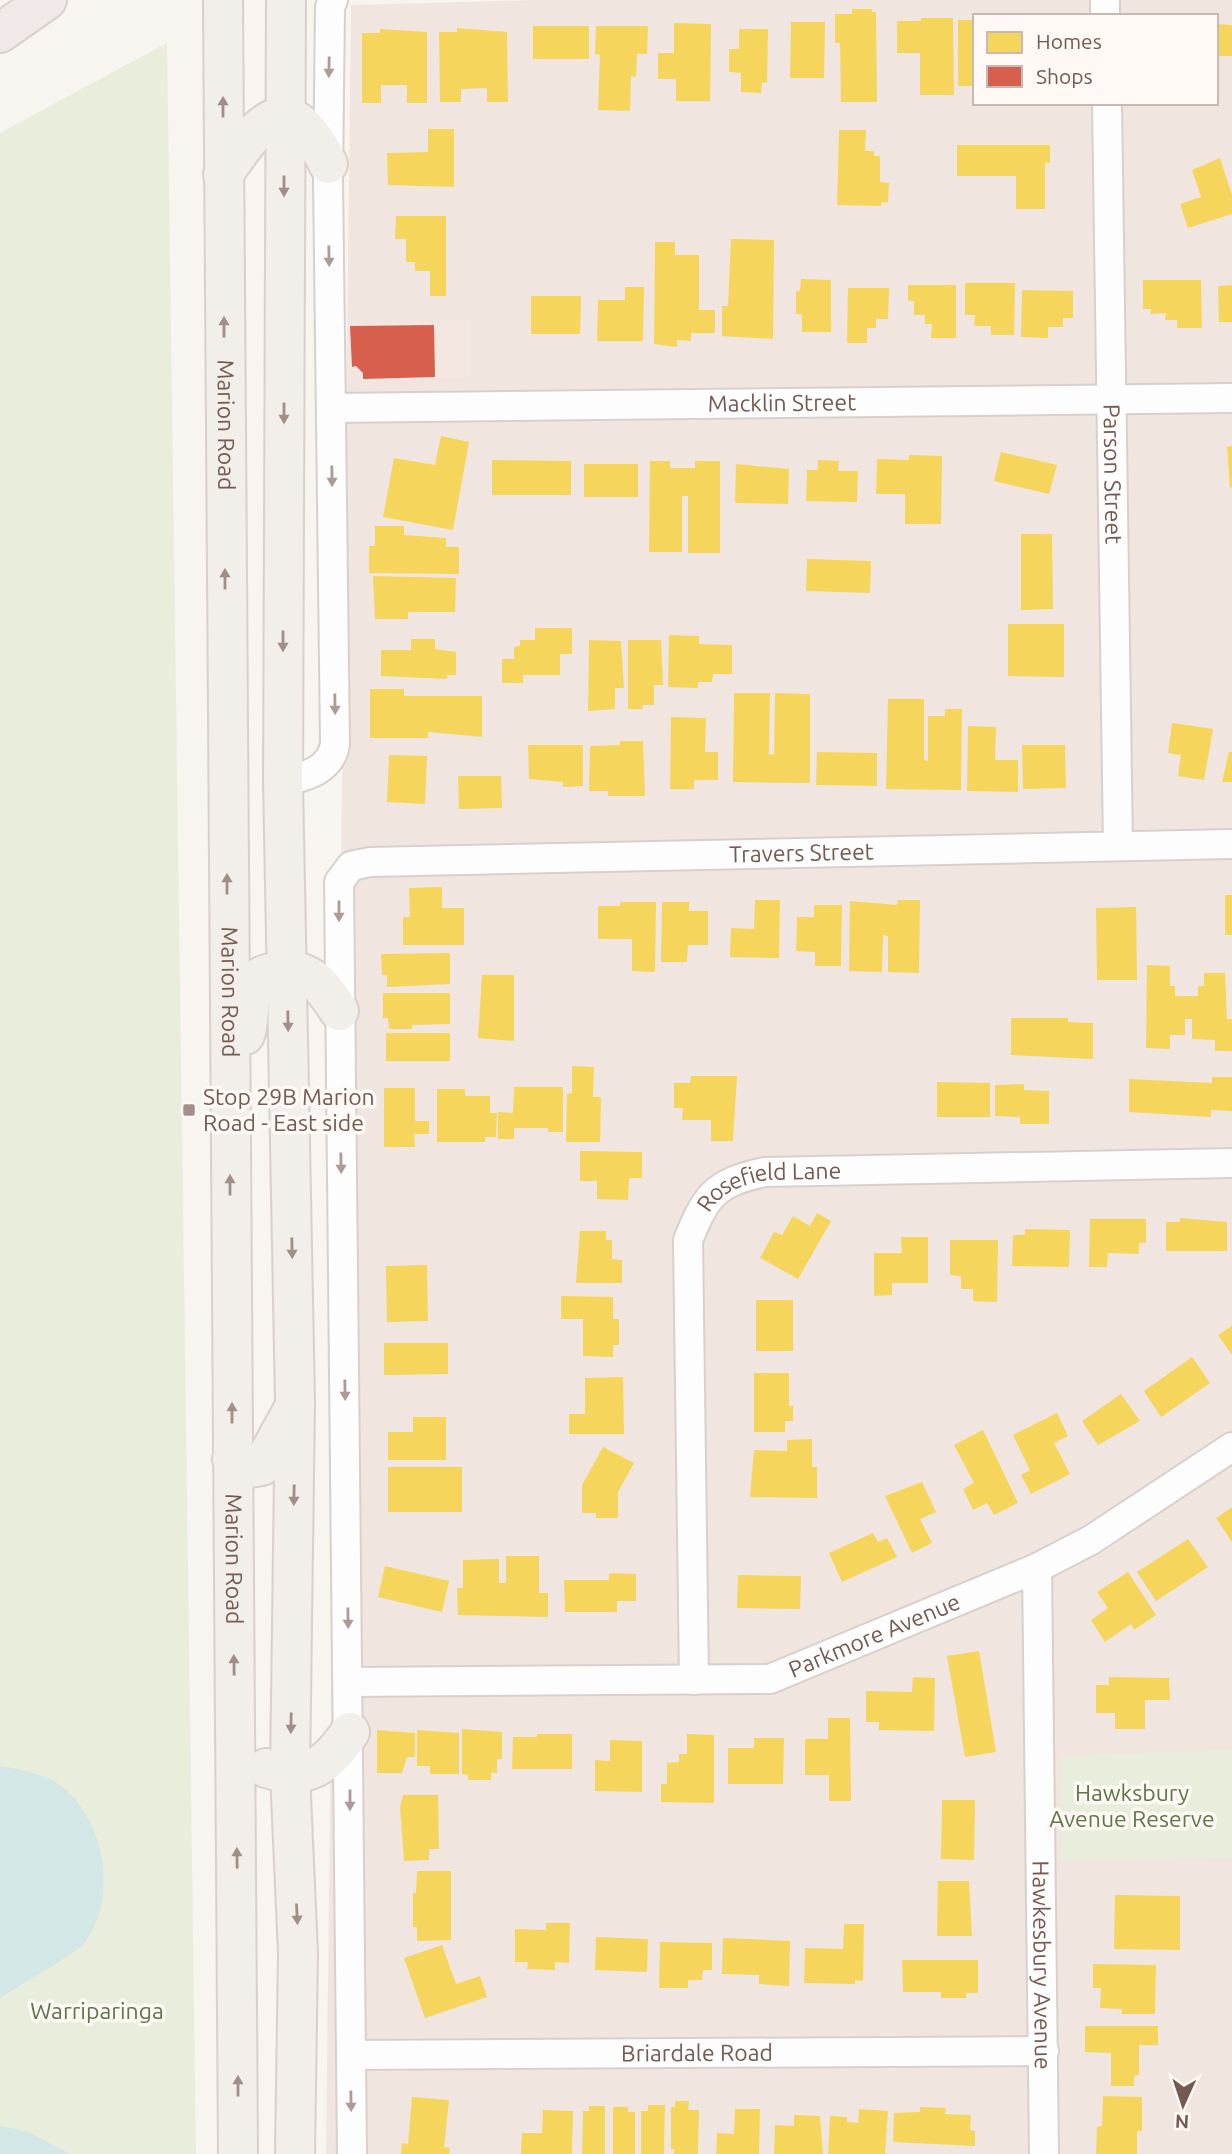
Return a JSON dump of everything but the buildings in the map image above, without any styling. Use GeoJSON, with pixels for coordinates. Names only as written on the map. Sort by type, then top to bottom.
{"type":"FeatureCollection","features":[{"type":"Feature","properties":{"kind":"highway"},"geometry":{"type":"LineString","coordinates":[[0,33],[47,0]]}},
{"type":"Feature","properties":{"kind":"main road","name":"Marion Road"},"geometry":{"type":"LineString","coordinates":[[223,0],[226,745],[238,2154]]}},
{"type":"Feature","properties":{"kind":"main road"},"geometry":{"type":"LineString","coordinates":[[286,0],[283,781],[295,1402],[290,1773],[298,1953],[295,2154]]}},
{"type":"Feature","properties":{"kind":"main road"},"geometry":{"type":"LineString","coordinates":[[223,175],[257,127],[284,117],[299,123],[310,132],[328,163]]}},
{"type":"Feature","properties":{"kind":"main road"},"geometry":{"type":"LineString","coordinates":[[226,745],[259,775],[283,781]]}},
{"type":"Feature","properties":{"kind":"main road"},"geometry":{"type":"LineString","coordinates":[[229,1068],[249,1026],[252,989],[256,980],[266,974],[287,970],[306,973],[315,978],[339,1011]]}},
{"type":"Feature","properties":{"kind":"main road"},"geometry":{"type":"LineString","coordinates":[[232,1459],[244,1469],[262,1466],[295,1402]]}},
{"type":"Feature","properties":{"kind":"main road"},"geometry":{"type":"LineString","coordinates":[[235,1733],[242,1748],[258,1764],[290,1773],[306,1772],[319,1766],[334,1753],[350,1732]]}},
{"type":"Feature","properties":{"kind":"street"},"geometry":{"type":"LineString","coordinates":[[283,781],[321,768],[330,759],[335,744],[328,163],[330,7],[333,0]]}},
{"type":"Feature","properties":{"kind":"street","name":"Parson Street"},"geometry":{"type":"LineString","coordinates":[[1107,105],[1118,846]]}},
{"type":"Feature","properties":{"kind":"street","name":"Macklin Street"},"geometry":{"type":"LineString","coordinates":[[332,408],[1232,398]]}},
{"type":"Feature","properties":{"kind":"street","name":"Travers Street"},"geometry":{"type":"LineString","coordinates":[[339,1011],[339,882],[351,866],[370,862],[1232,844]]}},
{"type":"Feature","properties":{"kind":"street"},"geometry":{"type":"LineString","coordinates":[[339,1011],[350,1732],[352,2154]]}},
{"type":"Feature","properties":{"kind":"street","name":"Rosefield Lane"},"geometry":{"type":"LineString","coordinates":[[694,1680],[688,1240],[702,1206],[729,1180],[765,1172],[1232,1163]]}},
{"type":"Feature","properties":{"kind":"street","name":"Parkmore Avenue"},"geometry":{"type":"LineString","coordinates":[[349,1682],[770,1679],[1037,1568],[1091,1540],[1232,1447]]}},
{"type":"Feature","properties":{"kind":"street","name":"Hawkesbury Avenue"},"geometry":{"type":"LineString","coordinates":[[1037,1568],[1044,2154]]}},
{"type":"Feature","properties":{"kind":"street","name":"Briardale Road"},"geometry":{"type":"LineString","coordinates":[[351,2055],[1044,2051]]}},
{"type":"Feature","properties":{"kind":"shaded area"},"geometry":{"type":"Polygon","coordinates":[[[536,0],[1232,0],[1232,2154],[326,2154],[351,5],[536,0]]]}},
{"type":"Feature","properties":{"kind":"shaded area"},"geometry":{"type":"Polygon","coordinates":[[[470,320],[471,377],[361,380],[350,368],[349,325],[470,320]]]}},
{"type":"Feature","properties":{"kind":"shaded area"},"geometry":{"type":"Polygon","coordinates":[[[0,1766],[48,1778],[76,1800],[88,1818],[96,1838],[102,1859],[104,1882],[102,1903],[85,1942],[59,1962],[0,1998],[0,1766]]]}},
{"type":"Feature","properties":{"kind":"shaded area"},"geometry":{"type":"Polygon","coordinates":[[[0,2126],[29,2132],[70,2154],[0,2154],[0,2126]]]}},
{"type":"Feature","properties":{"kind":"green space","name":"Warriparinga"},"geometry":{"type":"Polygon","coordinates":[[[167,43],[196,2154],[0,2154],[0,133],[167,43]]]}},
{"type":"Feature","properties":{"kind":"green space","name":"Hawksbury Avenue Reserve"},"geometry":{"type":"Polygon","coordinates":[[[1232,1750],[1232,1858],[1061,1861],[1062,1756],[1232,1750]]]}},
{"type":"Feature","properties":{"kind":"place","name":"Stop 29B Marion Road - East side"},"geometry":{"type":"Point","coordinates":[189,1110]}}]}
